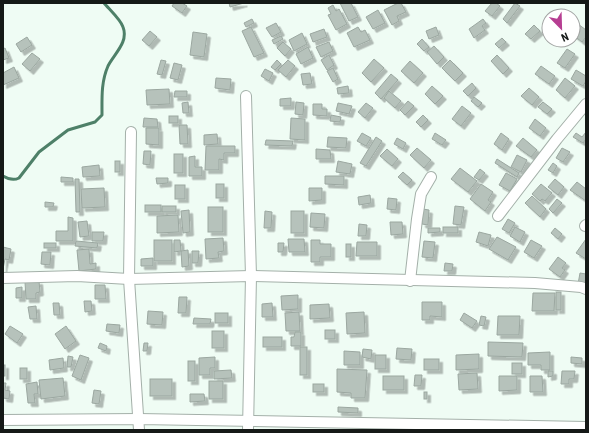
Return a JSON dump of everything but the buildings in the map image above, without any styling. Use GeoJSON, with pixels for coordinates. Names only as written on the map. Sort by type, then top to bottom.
{"type":"FeatureCollection","features":[{"type":"Feature","properties":{"kind":"street"},"geometry":{"type":"LineString","coordinates":[[246,96],[251,276],[248,425]]}},
{"type":"Feature","properties":{"kind":"street"},"geometry":{"type":"LineString","coordinates":[[498,216],[586,104]]}},
{"type":"Feature","properties":{"kind":"street"},"geometry":{"type":"LineString","coordinates":[[131,132],[129,279],[139,430]]}},
{"type":"Feature","properties":{"kind":"street"},"geometry":{"type":"LineString","coordinates":[[410,281],[421,194],[431,176]]}},
{"type":"Feature","properties":{"kind":"street"},"geometry":{"type":"LineString","coordinates":[[3,278],[77,276],[129,279],[251,276],[535,283],[581,287],[586,289]]}},
{"type":"Feature","properties":{"kind":"street"},"geometry":{"type":"LineString","coordinates":[[3,420],[139,419],[248,425],[511,428],[586,427]]}},
{"type":"Feature","properties":{"kind":"waterway"},"geometry":{"type":"LineString","coordinates":[[3,176],[11,179],[19,178],[39,152],[68,130],[95,122],[102,115],[102,90],[104,78],[108,66],[120,48],[124,38],[123,27],[120,21],[104,3]]}}]}
